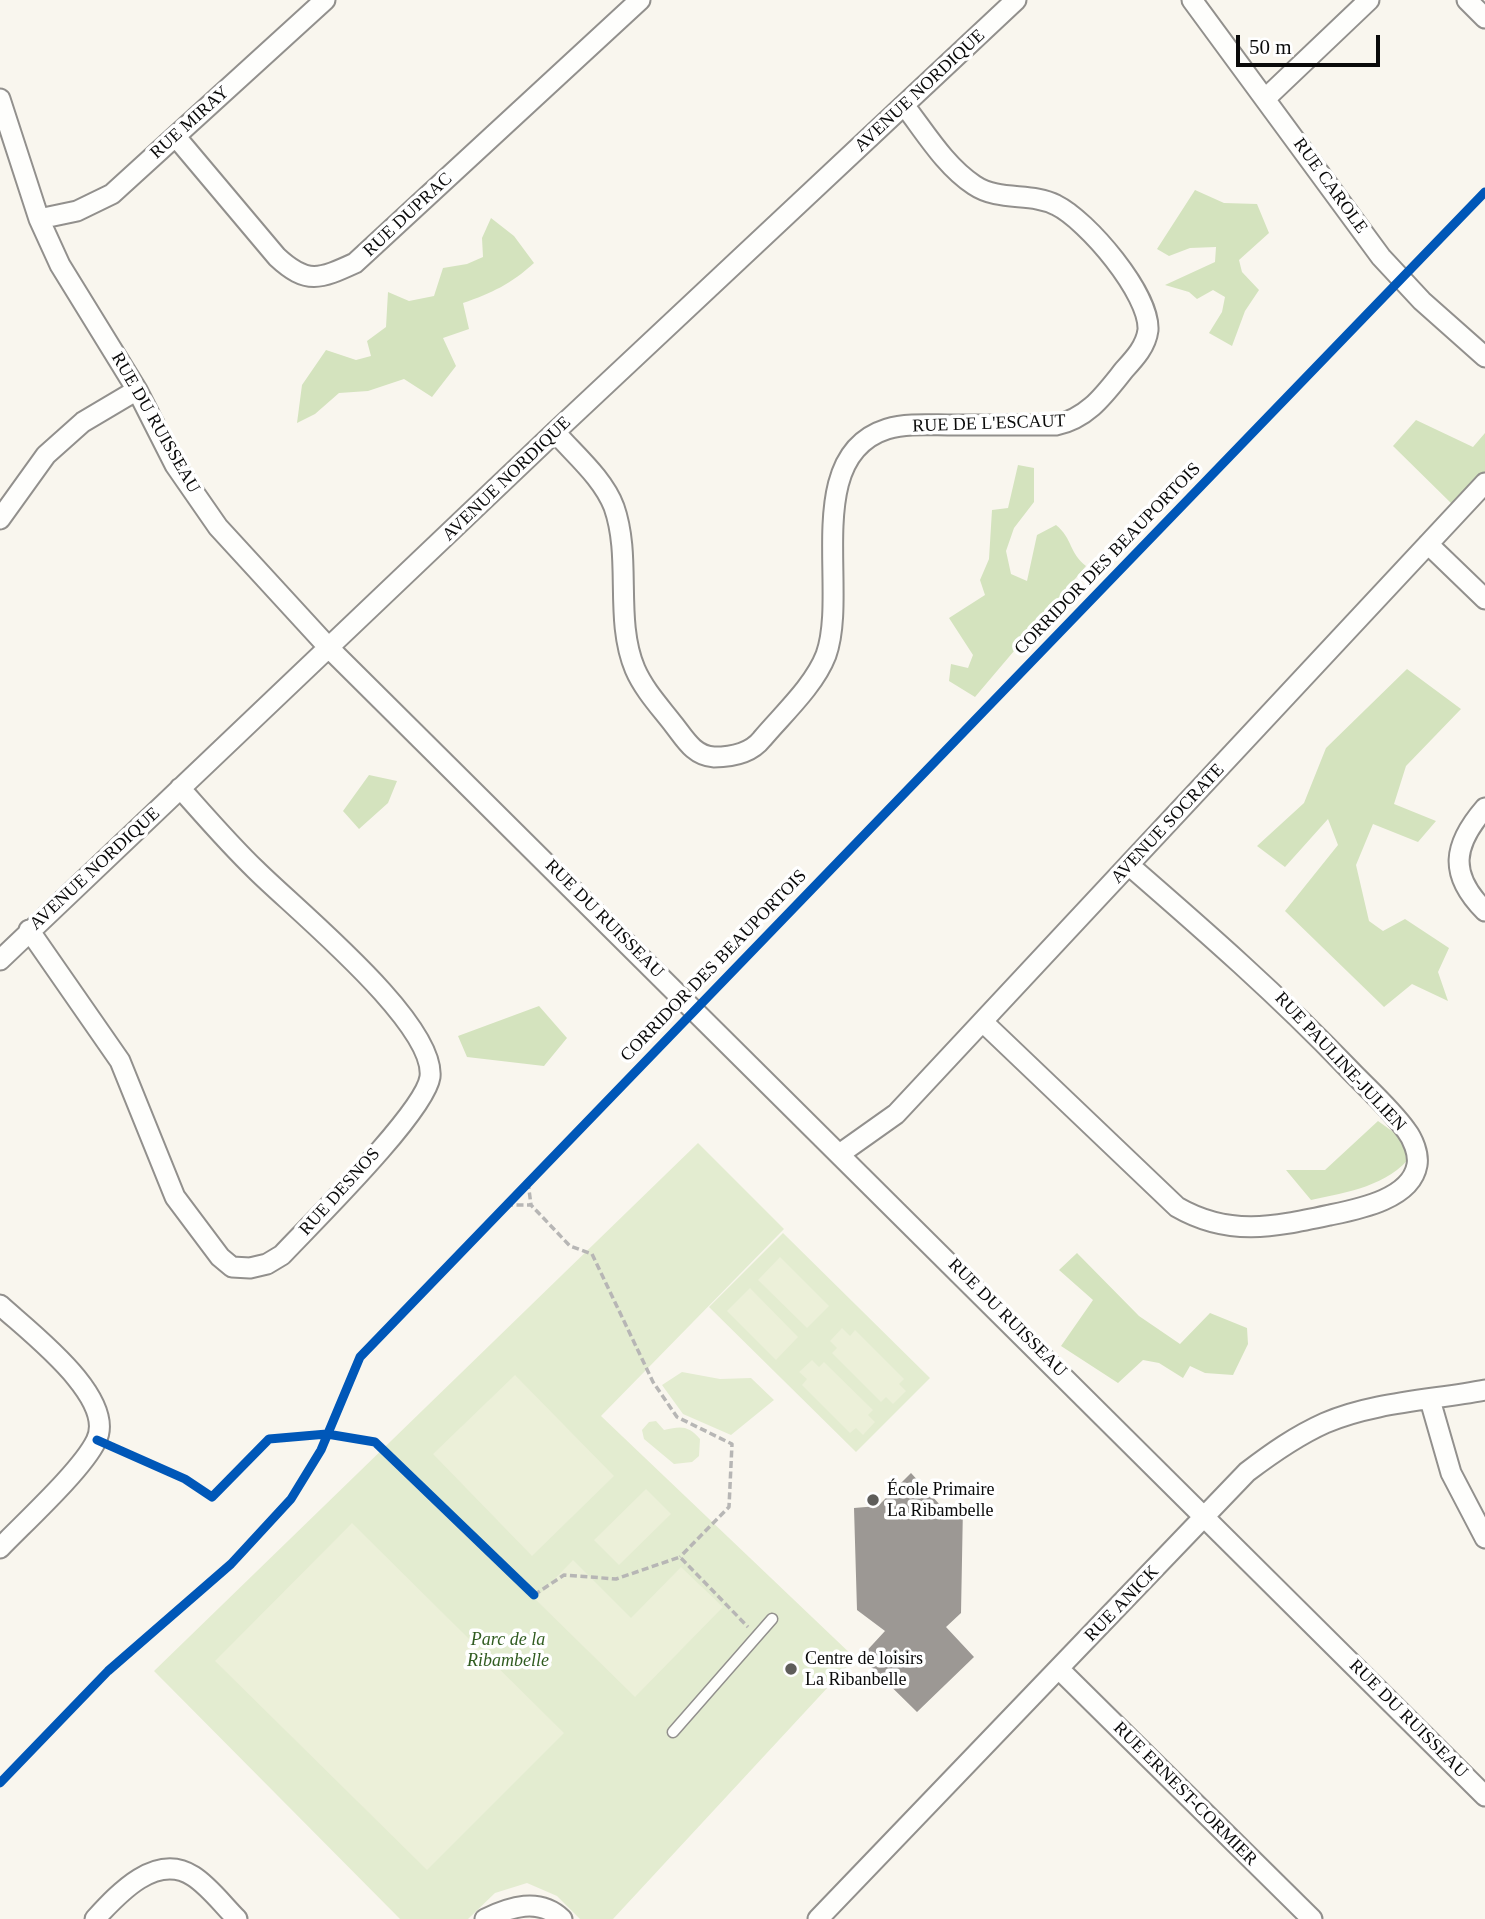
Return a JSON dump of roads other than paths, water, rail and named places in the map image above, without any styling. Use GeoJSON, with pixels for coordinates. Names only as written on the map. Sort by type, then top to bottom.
{"type":"FeatureCollection","features":[{"type":"Feature","properties":{"kind":"street","name":"RUE MIRAY"},"geometry":{"type":"LineString","coordinates":[[39,219],[77,211],[112,194],[325,0]]}},
{"type":"Feature","properties":{"kind":"street","name":"RUE DUPRAC"},"geometry":{"type":"LineString","coordinates":[[176,137],[277,257],[294,273],[310,278],[329,275],[355,263],[640,0]]}},
{"type":"Feature","properties":{"kind":"street","name":"AVENUE NORDIQUE"},"geometry":{"type":"LineString","coordinates":[[0,960],[330,649],[555,432],[1016,0]]}},
{"type":"Feature","properties":{"kind":"street","name":"RUE CAROLE"},"geometry":{"type":"LineString","coordinates":[[1192,0],[1381,257],[1422,302],[1485,357]]}},
{"type":"Feature","properties":{"kind":"street"},"geometry":{"type":"LineString","coordinates":[[1266,98],[1369,0]]}},
{"type":"Feature","properties":{"kind":"street"},"geometry":{"type":"LineString","coordinates":[[1467,0],[1485,18]]}},
{"type":"Feature","properties":{"kind":"street","name":"RUE DU RUISSEAU"},"geometry":{"type":"LineString","coordinates":[[0,99],[39,219],[60,265],[137,390],[175,465],[218,527],[330,649],[841,1153],[1485,1796]]}},
{"type":"Feature","properties":{"kind":"street","name":"RUE DE L'ESCAUT"},"geometry":{"type":"LineString","coordinates":[[555,432],[603,486],[613,505],[620,528],[629,649],[645,687],[692,749],[708,757],[725,757],[759,743],[811,680],[825,656],[831,631],[836,491],[844,465],[859,446],[885,430],[910,425],[1056,425],[1075,421],[1092,409],[1141,351],[1147,330],[1144,306],[1132,281],[1075,218],[1055,204],[996,195],[975,187],[956,171],[904,105]]}},
{"type":"Feature","properties":{"kind":"street"},"geometry":{"type":"LineString","coordinates":[[0,519],[46,455],[83,422],[137,390]]}},
{"type":"Feature","properties":{"kind":"street","name":"AVENUE SOCRATE"},"geometry":{"type":"LineString","coordinates":[[841,1153],[895,1114],[1130,866],[1485,483]]}},
{"type":"Feature","properties":{"kind":"street"},"geometry":{"type":"LineString","coordinates":[[1428,544],[1485,600]]}},
{"type":"Feature","properties":{"kind":"street","name":"RUE DESNOS"},"geometry":{"type":"LineString","coordinates":[[29,930],[120,1061],[175,1197],[220,1257],[232,1267],[250,1268],[267,1264],[282,1255],[414,1112],[430,1078],[429,1057],[419,1038],[383,992],[254,869],[180,788]]}},
{"type":"Feature","properties":{"kind":"street"},"geometry":{"type":"LineString","coordinates":[[1485,808],[1460,845],[1458,863],[1466,884],[1485,911]]}},
{"type":"Feature","properties":{"kind":"street","name":"RUE PAULINE-JULIEN"},"geometry":{"type":"LineString","coordinates":[[983,1021],[1177,1206],[1201,1221],[1226,1227],[1281,1226],[1366,1207],[1404,1187],[1414,1175],[1418,1162],[1406,1130],[1280,997],[1130,866]]}},
{"type":"Feature","properties":{"kind":"street"},"geometry":{"type":"LineString","coordinates":[[0,1305],[83,1384],[96,1406],[100,1423],[97,1440],[83,1459],[0,1548]]}},
{"type":"Feature","properties":{"kind":"street","name":"RUE ANICK"},"geometry":{"type":"LineString","coordinates":[[818,1919],[1247,1472],[1284,1444],[1339,1419],[1373,1409],[1485,1390]]}},
{"type":"Feature","properties":{"kind":"street"},"geometry":{"type":"LineString","coordinates":[[1430,1400],[1451,1473],[1485,1538]]}},
{"type":"Feature","properties":{"kind":"street","name":"RUE ERNEST-CORMIER"},"geometry":{"type":"LineString","coordinates":[[1059,1669],[1312,1919]]}},
{"type":"Feature","properties":{"kind":"street"},"geometry":{"type":"LineString","coordinates":[[95,1919],[135,1881],[163,1869],[192,1875],[237,1919]]}},
{"type":"Feature","properties":{"kind":"street"},"geometry":{"type":"LineString","coordinates":[[485,1919],[520,1906],[538,1906],[562,1919]]}},
{"type":"Feature","properties":{"kind":"lane"},"geometry":{"type":"LineString","coordinates":[[673,1732],[772,1619]]}},
{"type":"Feature","properties":{"kind":"place","name":"École Primaire La Ribambelle"},"geometry":{"type":"Point","coordinates":[873,1500]}},
{"type":"Feature","properties":{"kind":"place","name":"Centre de loisirs La Ribanbelle"},"geometry":{"type":"Point","coordinates":[791,1669]}},
{"type":"Feature","properties":{"kind":"park label","name":"Parc de la Ribambelle"},"geometry":{"type":"Point","coordinates":[508,1650]}}]}
